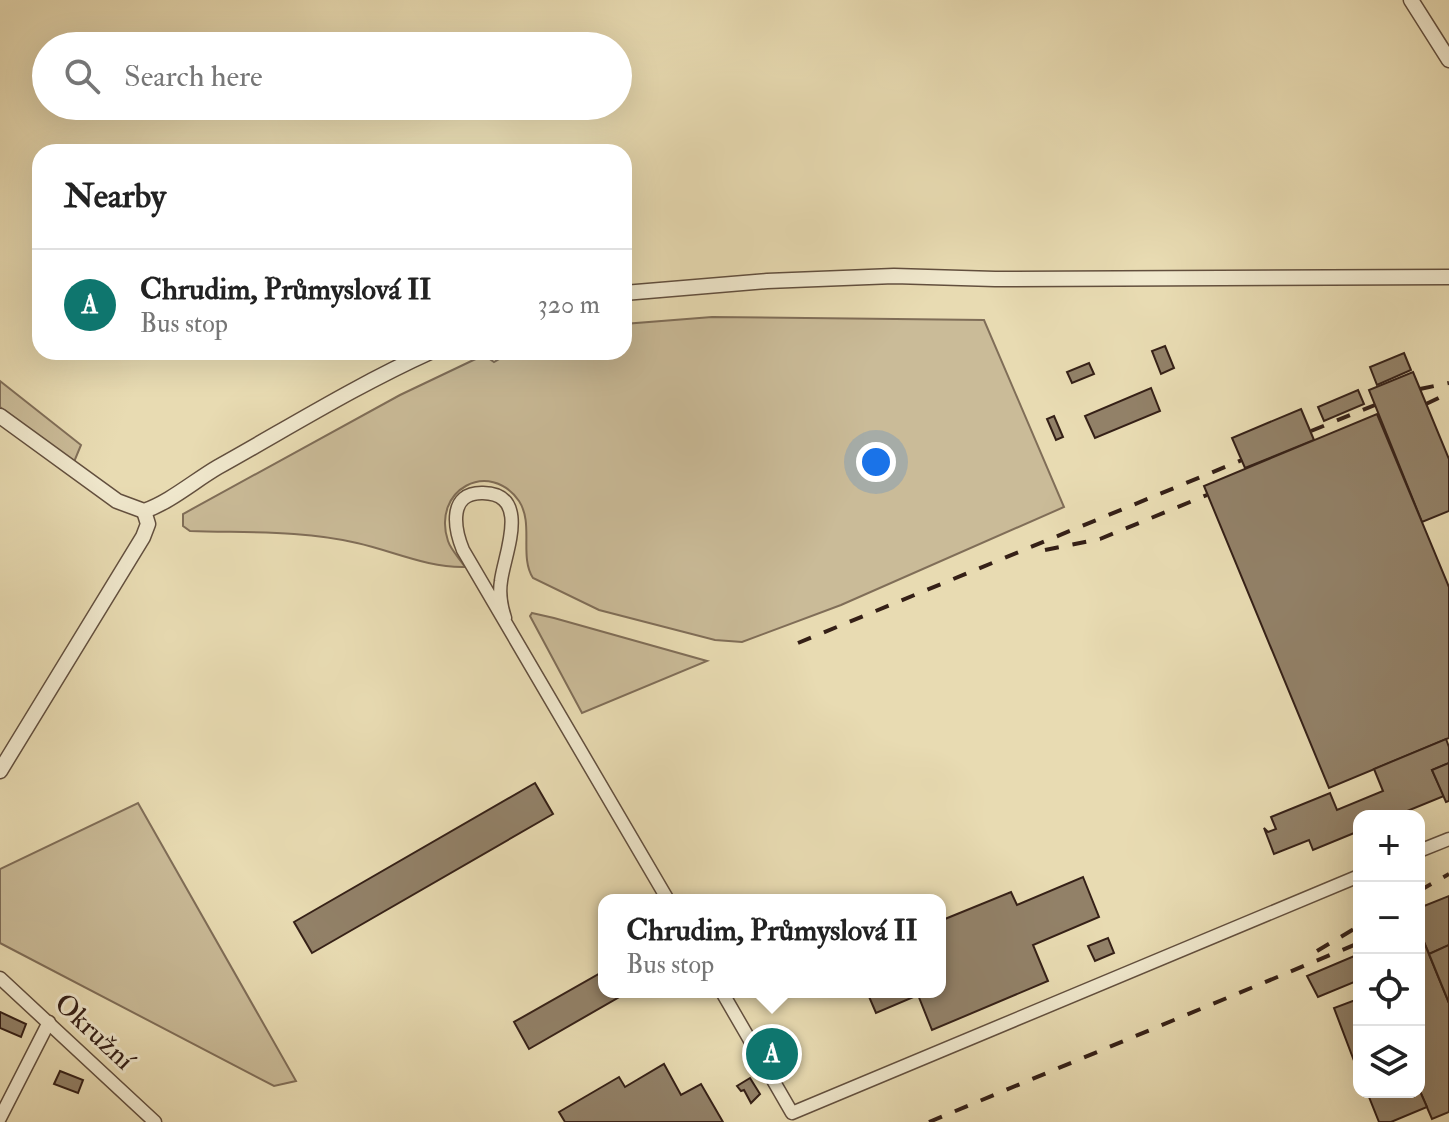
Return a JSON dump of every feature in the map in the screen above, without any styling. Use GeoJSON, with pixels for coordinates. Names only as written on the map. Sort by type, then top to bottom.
{"type":"FeatureCollection","features":[{"type":"Feature","properties":{"kind":"street"},"geometry":{"type":"LineString","coordinates":[[1411,0],[1449,60]]}},
{"type":"Feature","properties":{"kind":"street"},"geometry":{"type":"LineString","coordinates":[[632,292],[721,284],[878,277],[1449,277]]}},
{"type":"Feature","properties":{"kind":"street"},"geometry":{"type":"LineString","coordinates":[[144,511],[378,377],[413,360]]}},
{"type":"Feature","properties":{"kind":"street"},"geometry":{"type":"LineString","coordinates":[[0,416],[117,501],[144,511]]}},
{"type":"Feature","properties":{"kind":"street"},"geometry":{"type":"LineString","coordinates":[[505,618],[501,581],[512,536],[512,519],[501,499],[478,493],[471,495],[456,511],[455,527],[463,550],[665,894]]}},
{"type":"Feature","properties":{"kind":"street"},"geometry":{"type":"LineString","coordinates":[[0,771],[143,537],[148,524],[144,511]]}},
{"type":"Feature","properties":{"kind":"street"},"geometry":{"type":"LineString","coordinates":[[1425,849],[1449,839]]}},
{"type":"Feature","properties":{"kind":"street"},"geometry":{"type":"LineString","coordinates":[[725,998],[795,1118],[1353,879]]}},
{"type":"Feature","properties":{"kind":"street","name":"Okružní"},"geometry":{"type":"LineString","coordinates":[[0,978],[155,1122]]}},
{"type":"Feature","properties":{"kind":"street"},"geometry":{"type":"LineString","coordinates":[[0,1118],[49,1022]]}},
{"type":"Feature","properties":{"kind":"shaded area"},"geometry":{"type":"Polygon","coordinates":[[[712,317],[984,320],[1064,507],[841,605],[742,642],[715,640],[599,610],[533,578],[527,560],[523,510],[507,489],[493,482],[479,481],[466,486],[455,494],[448,507],[445,523],[448,541],[465,567],[424,562],[337,539],[274,533],[190,531],[183,526],[183,514],[400,395],[474,360],[632,360],[632,323],[712,317]]]}},
{"type":"Feature","properties":{"kind":"shaded area"},"geometry":{"type":"Polygon","coordinates":[[[0,381],[81,445],[74,462],[0,407],[0,381]]]}},
{"type":"Feature","properties":{"kind":"shaded area"},"geometry":{"type":"Polygon","coordinates":[[[532,613],[707,661],[582,713],[530,616],[532,613]]]}},
{"type":"Feature","properties":{"kind":"shaded area"},"geometry":{"type":"Polygon","coordinates":[[[138,803],[296,1081],[274,1086],[0,943],[0,869],[138,803]]]}},
{"type":"Feature","properties":{"kind":"building"},"geometry":{"type":"Polygon","coordinates":[[[1165,346],[1174,368],[1161,374],[1152,351],[1165,346]]]}},
{"type":"Feature","properties":{"kind":"building"},"geometry":{"type":"Polygon","coordinates":[[[1404,353],[1411,370],[1377,385],[1370,367],[1404,353]]]}},
{"type":"Feature","properties":{"kind":"building"},"geometry":{"type":"Polygon","coordinates":[[[1089,363],[1094,374],[1072,383],[1067,372],[1089,363]]]}},
{"type":"Feature","properties":{"kind":"building"},"geometry":{"type":"Polygon","coordinates":[[[1413,372],[1449,459],[1449,511],[1422,522],[1369,390],[1413,372]]]}},
{"type":"Feature","properties":{"kind":"building"},"geometry":{"type":"Polygon","coordinates":[[[1151,388],[1160,411],[1095,438],[1085,416],[1151,388]]]}},
{"type":"Feature","properties":{"kind":"building"},"geometry":{"type":"Polygon","coordinates":[[[1358,390],[1364,404],[1324,421],[1318,407],[1358,390]]]}},
{"type":"Feature","properties":{"kind":"building"},"geometry":{"type":"Polygon","coordinates":[[[1301,409],[1314,440],[1245,468],[1232,438],[1301,409]]]}},
{"type":"Feature","properties":{"kind":"building"},"geometry":{"type":"Polygon","coordinates":[[[1377,414],[1449,587],[1449,738],[1329,788],[1204,486],[1377,414]]]}},
{"type":"Feature","properties":{"kind":"building"},"geometry":{"type":"Polygon","coordinates":[[[1054,416],[1063,437],[1056,440],[1047,419],[1054,416]]]}},
{"type":"Feature","properties":{"kind":"building"},"geometry":{"type":"Polygon","coordinates":[[[1446,739],[1449,747],[1449,763],[1432,770],[1444,796],[1410,810],[1353,810],[1353,833],[1313,850],[1309,840],[1274,854],[1264,828],[1268,832],[1276,829],[1271,817],[1330,793],[1337,810],[1383,791],[1374,769],[1446,739]]]}},
{"type":"Feature","properties":{"kind":"building"},"geometry":{"type":"Polygon","coordinates":[[[1449,763],[1449,801],[1446,802],[1432,770],[1449,763]]]}},
{"type":"Feature","properties":{"kind":"building"},"geometry":{"type":"Polygon","coordinates":[[[535,783],[553,814],[312,953],[294,922],[535,783]]]}},
{"type":"Feature","properties":{"kind":"building"},"geometry":{"type":"Polygon","coordinates":[[[1083,877],[1099,917],[1033,945],[1048,981],[932,1030],[919,998],[946,998],[946,919],[1011,892],[1017,905],[1083,877]]]}},
{"type":"Feature","properties":{"kind":"building"},"geometry":{"type":"Polygon","coordinates":[[[1449,896],[1449,945],[1429,954],[1425,944],[1425,906],[1449,896]]]}},
{"type":"Feature","properties":{"kind":"building"},"geometry":{"type":"Polygon","coordinates":[[[1108,938],[1114,953],[1095,961],[1088,946],[1108,938]]]}},
{"type":"Feature","properties":{"kind":"building"},"geometry":{"type":"Polygon","coordinates":[[[1425,945],[1449,1003],[1449,1112],[1432,1119],[1423,1098],[1425,945]]]}},
{"type":"Feature","properties":{"kind":"building"},"geometry":{"type":"Polygon","coordinates":[[[1449,945],[1449,1003],[1429,954],[1449,945]]]}},
{"type":"Feature","properties":{"kind":"building"},"geometry":{"type":"Polygon","coordinates":[[[1353,957],[1353,982],[1318,997],[1307,976],[1353,957]]]}},
{"type":"Feature","properties":{"kind":"building"},"geometry":{"type":"Polygon","coordinates":[[[598,974],[598,998],[618,998],[529,1049],[514,1022],[598,974]]]}},
{"type":"Feature","properties":{"kind":"building"},"geometry":{"type":"Polygon","coordinates":[[[870,998],[911,998],[876,1013],[870,998]]]}},
{"type":"Feature","properties":{"kind":"building"},"geometry":{"type":"Polygon","coordinates":[[[1353,1001],[1353,1058],[1334,1008],[1353,1001]]]}},
{"type":"Feature","properties":{"kind":"building"},"geometry":{"type":"Polygon","coordinates":[[[0,1012],[26,1024],[21,1037],[0,1028],[0,1012]]]}},
{"type":"Feature","properties":{"kind":"building"},"geometry":{"type":"Polygon","coordinates":[[[664,1064],[681,1095],[701,1084],[723,1122],[565,1122],[559,1112],[619,1077],[625,1087],[664,1064]]]}},
{"type":"Feature","properties":{"kind":"building"},"geometry":{"type":"Polygon","coordinates":[[[60,1071],[83,1080],[78,1093],[54,1084],[60,1071]]]}},
{"type":"Feature","properties":{"kind":"building"},"geometry":{"type":"Polygon","coordinates":[[[750,1078],[760,1094],[751,1103],[744,1090],[737,1086],[750,1078]]]}},
{"type":"Feature","properties":{"kind":"building"},"geometry":{"type":"Polygon","coordinates":[[[1369,1098],[1423,1098],[1427,1107],[1391,1122],[1379,1122],[1369,1098]]]}},
{"type":"Feature","properties":{"kind":"railway"},"geometry":{"type":"LineString","coordinates":[[1420,389],[1449,383]]}},
{"type":"Feature","properties":{"kind":"railway"},"geometry":{"type":"LineString","coordinates":[[1426,404],[1449,393]]}},
{"type":"Feature","properties":{"kind":"railway"},"geometry":{"type":"LineString","coordinates":[[1311,431],[1375,405]]}},
{"type":"Feature","properties":{"kind":"railway"},"geometry":{"type":"LineString","coordinates":[[798,643],[1242,460]]}},
{"type":"Feature","properties":{"kind":"railway"},"geometry":{"type":"LineString","coordinates":[[1045,550],[1100,539],[1207,495]]}},
{"type":"Feature","properties":{"kind":"railway"},"geometry":{"type":"LineString","coordinates":[[1425,888],[1449,874]]}},
{"type":"Feature","properties":{"kind":"railway"},"geometry":{"type":"LineString","coordinates":[[1317,951],[1353,930]]}},
{"type":"Feature","properties":{"kind":"railway"},"geometry":{"type":"LineString","coordinates":[[929,1122],[1353,945]]}},
{"type":"Feature","properties":{"kind":"place","name":"Chrudim, Průmyslová II"},"geometry":{"type":"Point","coordinates":[772,1054]}}]}
